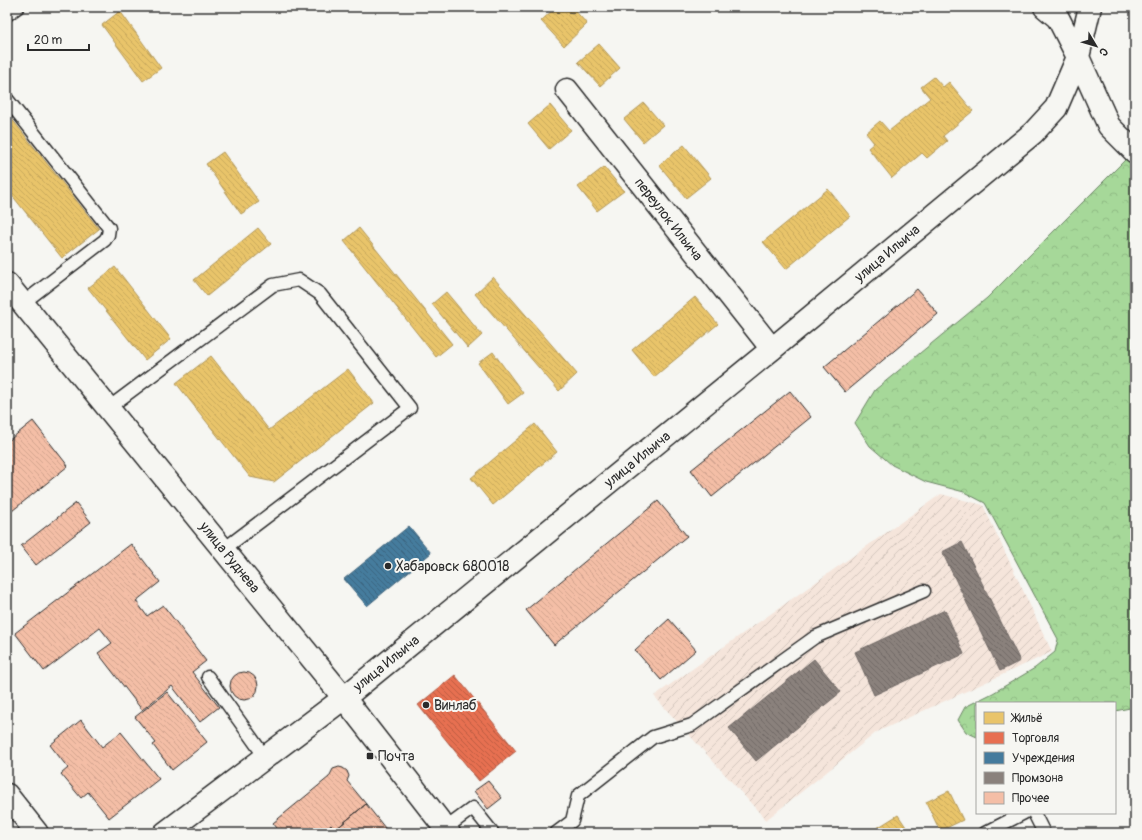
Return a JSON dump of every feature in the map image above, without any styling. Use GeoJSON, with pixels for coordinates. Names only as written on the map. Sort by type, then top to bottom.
{"type":"FeatureCollection","features":[{"type":"Feature","properties":{"kind":"street"},"geometry":{"type":"LineString","coordinates":[[1045,7],[1058,18],[1078,56],[1109,126],[1135,152]]}},
{"type":"Feature","properties":{"kind":"street","name":"улица Ильича"},"geometry":{"type":"LineString","coordinates":[[165,833],[344,698],[772,349],[1033,133],[1056,108],[1078,56],[1090,7]]}},
{"type":"Feature","properties":{"kind":"street","name":"переулок Ильича"},"geometry":{"type":"LineString","coordinates":[[567,90],[772,349]]}},
{"type":"Feature","properties":{"kind":"street","name":"улица Руднева"},"geometry":{"type":"LineString","coordinates":[[7,284],[107,409],[224,549],[344,698],[448,831]]}},
{"type":"Feature","properties":{"kind":"street"},"geometry":{"type":"LineString","coordinates":[[7,795],[37,833]]}},
{"type":"Feature","properties":{"kind":"lane"},"geometry":{"type":"LineString","coordinates":[[7,15],[18,7]]}},
{"type":"Feature","properties":{"kind":"lane"},"geometry":{"type":"LineString","coordinates":[[7,98],[109,228],[108,235],[105,240],[23,303]]}},
{"type":"Feature","properties":{"kind":"lane"},"geometry":{"type":"LineString","coordinates":[[107,409],[273,285],[299,280],[320,294],[410,408],[224,549]]}},
{"type":"Feature","properties":{"kind":"lane"},"geometry":{"type":"LineString","coordinates":[[556,833],[572,822],[578,796],[653,737],[692,725],[815,637],[924,591]]}},
{"type":"Feature","properties":{"kind":"lane"},"geometry":{"type":"LineString","coordinates":[[208,677],[265,757]]}},
{"type":"Feature","properties":{"kind":"lane"},"geometry":{"type":"LineString","coordinates":[[448,831],[473,808],[493,833]]}},
{"type":"Feature","properties":{"kind":"lane"},"geometry":{"type":"LineString","coordinates":[[985,833],[1022,814]]}},
{"type":"Feature","properties":{"kind":"lane"},"geometry":{"type":"LineString","coordinates":[[1034,814],[1044,833]]}},
{"type":"Feature","properties":{"kind":"shaded area"},"geometry":{"type":"Polygon","coordinates":[[[941,494],[983,505],[1052,652],[877,732],[766,820],[654,696],[941,494]]]}},
{"type":"Feature","properties":{"kind":"green space"},"geometry":{"type":"Polygon","coordinates":[[[1135,150],[1135,707],[1116,711],[1116,702],[976,702],[976,737],[966,732],[958,720],[965,707],[993,693],[1035,668],[1055,652],[1058,639],[985,503],[964,492],[926,482],[892,465],[870,446],[855,423],[875,390],[987,298],[1135,150]]]}},
{"type":"Feature","properties":{"kind":"building: Жильё"},"geometry":{"type":"Polygon","coordinates":[[[556,7],[572,7],[587,24],[564,46],[541,21],[556,7]]]}},
{"type":"Feature","properties":{"kind":"building: Жильё"},"geometry":{"type":"Polygon","coordinates":[[[120,11],[161,68],[143,81],[102,25],[120,11]]]}},
{"type":"Feature","properties":{"kind":"building: Жильё"},"geometry":{"type":"Polygon","coordinates":[[[599,44],[620,68],[600,86],[578,62],[599,44]]]}},
{"type":"Feature","properties":{"kind":"building: Жильё"},"geometry":{"type":"Polygon","coordinates":[[[934,77],[943,87],[949,82],[973,111],[943,136],[947,141],[927,158],[922,153],[892,178],[868,148],[874,143],[866,133],[880,121],[889,131],[930,98],[921,87],[934,77]]]}},
{"type":"Feature","properties":{"kind":"building: Жильё"},"geometry":{"type":"Polygon","coordinates":[[[644,103],[663,125],[643,142],[624,119],[644,103]]]}},
{"type":"Feature","properties":{"kind":"building: Жильё"},"geometry":{"type":"Polygon","coordinates":[[[550,105],[571,130],[549,149],[528,124],[550,105]]]}},
{"type":"Feature","properties":{"kind":"building: Жильё"},"geometry":{"type":"Polygon","coordinates":[[[7,113],[99,229],[62,258],[7,189],[7,113]]]}},
{"type":"Feature","properties":{"kind":"building: Жильё"},"geometry":{"type":"Polygon","coordinates":[[[684,145],[711,178],[686,198],[659,165],[684,145]]]}},
{"type":"Feature","properties":{"kind":"building: Жильё"},"geometry":{"type":"Polygon","coordinates":[[[223,152],[259,202],[241,214],[206,164],[223,152]]]}},
{"type":"Feature","properties":{"kind":"building: Жильё"},"geometry":{"type":"Polygon","coordinates":[[[604,167],[624,191],[597,211],[578,187],[604,167]]]}},
{"type":"Feature","properties":{"kind":"building: Жильё"},"geometry":{"type":"Polygon","coordinates":[[[828,189],[850,216],[786,269],[763,242],[828,189]]]}},
{"type":"Feature","properties":{"kind":"building: Жильё"},"geometry":{"type":"Polygon","coordinates":[[[258,228],[271,244],[207,296],[194,280],[258,228]]]}},
{"type":"Feature","properties":{"kind":"building: Жильё"},"geometry":{"type":"Polygon","coordinates":[[[359,228],[452,344],[436,357],[344,241],[359,228]]]}},
{"type":"Feature","properties":{"kind":"building: Жильё"},"geometry":{"type":"Polygon","coordinates":[[[115,267],[171,339],[145,360],[88,288],[115,267]]]}},
{"type":"Feature","properties":{"kind":"building: Жильё"},"geometry":{"type":"Polygon","coordinates":[[[493,277],[577,374],[559,391],[475,294],[493,277]]]}},
{"type":"Feature","properties":{"kind":"building: Жильё"},"geometry":{"type":"Polygon","coordinates":[[[446,292],[482,335],[468,348],[432,304],[446,292]]]}},
{"type":"Feature","properties":{"kind":"building: Жильё"},"geometry":{"type":"Polygon","coordinates":[[[695,297],[718,324],[654,377],[632,350],[695,297]]]}},
{"type":"Feature","properties":{"kind":"building: Жильё"},"geometry":{"type":"Polygon","coordinates":[[[493,352],[523,393],[508,404],[478,363],[493,352]]]}},
{"type":"Feature","properties":{"kind":"building: Жильё"},"geometry":{"type":"Polygon","coordinates":[[[211,356],[269,430],[348,369],[374,403],[274,482],[250,477],[176,383],[211,356]]]}},
{"type":"Feature","properties":{"kind":"building: Жильё"},"geometry":{"type":"Polygon","coordinates":[[[535,424],[557,452],[493,505],[471,478],[535,424]]]}},
{"type":"Feature","properties":{"kind":"building: Жильё"},"geometry":{"type":"Polygon","coordinates":[[[949,791],[963,820],[940,831],[926,802],[949,791]]]}},
{"type":"Feature","properties":{"kind":"building: Жильё"},"geometry":{"type":"Polygon","coordinates":[[[898,815],[910,833],[869,833],[898,815]]]}},
{"type":"Feature","properties":{"kind":"building: Торговля"},"geometry":{"type":"Polygon","coordinates":[[[455,675],[516,751],[479,781],[418,705],[455,675]]]}},
{"type":"Feature","properties":{"kind":"building: Учреждения","name":"Хабаровск 680018"},"geometry":{"type":"Polygon","coordinates":[[[409,526],[431,553],[367,606],[344,579],[409,526]]]}},
{"type":"Feature","properties":{"kind":"building: Промзона"},"geometry":{"type":"Polygon","coordinates":[[[962,542],[1020,661],[1000,671],[942,552],[962,542]]]}},
{"type":"Feature","properties":{"kind":"building: Промзона"},"geometry":{"type":"Polygon","coordinates":[[[945,610],[964,654],[874,695],[855,652],[945,610]]]}},
{"type":"Feature","properties":{"kind":"building: Промзона"},"geometry":{"type":"Polygon","coordinates":[[[814,659],[841,692],[756,761],[729,728],[814,659]]]}},
{"type":"Feature","properties":{"kind":"building: Прочее"},"geometry":{"type":"Polygon","coordinates":[[[917,289],[938,314],[845,392],[824,367],[917,289]]]}},
{"type":"Feature","properties":{"kind":"building: Прочее"},"geometry":{"type":"Polygon","coordinates":[[[790,391],[811,417],[712,497],[691,470],[790,391]]]}},
{"type":"Feature","properties":{"kind":"building: Прочее"},"geometry":{"type":"Polygon","coordinates":[[[33,421],[68,466],[7,515],[7,442],[33,421]]]}},
{"type":"Feature","properties":{"kind":"building: Прочее"},"geometry":{"type":"Polygon","coordinates":[[[658,501],[687,536],[554,645],[526,610],[658,501]]]}},
{"type":"Feature","properties":{"kind":"building: Прочее"},"geometry":{"type":"Polygon","coordinates":[[[76,503],[91,522],[36,565],[21,546],[76,503]]]}},
{"type":"Feature","properties":{"kind":"building: Прочее"},"geometry":{"type":"Polygon","coordinates":[[[131,544],[160,582],[136,601],[147,616],[163,605],[206,661],[192,672],[219,707],[200,722],[172,686],[142,710],[98,653],[112,643],[100,628],[44,671],[15,633],[131,544]]]}},
{"type":"Feature","properties":{"kind":"building: Прочее"},"geometry":{"type":"Polygon","coordinates":[[[669,619],[696,650],[661,680],[635,650],[669,619]]]}},
{"type":"Feature","properties":{"kind":"building: Прочее"},"geometry":{"type":"Polygon","coordinates":[[[244,672],[250,673],[254,676],[257,680],[257,692],[254,696],[250,699],[244,700],[238,699],[234,696],[231,692],[230,686],[231,680],[234,676],[238,673],[244,672]]]}},
{"type":"Feature","properties":{"kind":"building: Прочее"},"geometry":{"type":"Polygon","coordinates":[[[167,692],[207,742],[172,770],[153,745],[156,743],[135,717],[167,692]]]}},
{"type":"Feature","properties":{"kind":"building: Прочее"},"geometry":{"type":"Polygon","coordinates":[[[81,720],[102,747],[121,732],[159,779],[109,818],[88,792],[81,798],[61,774],[68,768],[50,745],[81,720]]]}},
{"type":"Feature","properties":{"kind":"building: Прочее"},"geometry":{"type":"Polygon","coordinates":[[[339,767],[347,771],[349,776],[347,781],[366,804],[335,830],[331,825],[321,833],[281,833],[273,823],[329,777],[333,769],[339,767]]]}},
{"type":"Feature","properties":{"kind":"building: Прочее"},"geometry":{"type":"Polygon","coordinates":[[[488,781],[502,798],[488,809],[474,791],[488,781]]]}},
{"type":"Feature","properties":{"kind":"building: Прочее"},"geometry":{"type":"Polygon","coordinates":[[[366,804],[389,833],[337,833],[335,830],[366,804]]]}},
{"type":"Feature","properties":{"kind":"place","name":"Хабаровск 680018"},"geometry":{"type":"Point","coordinates":[388,566]}},
{"type":"Feature","properties":{"kind":"place","name":"Винлаб"},"geometry":{"type":"Point","coordinates":[426,705]}},
{"type":"Feature","properties":{"kind":"place","name":"Почта"},"geometry":{"type":"Point","coordinates":[370,756]}}]}
